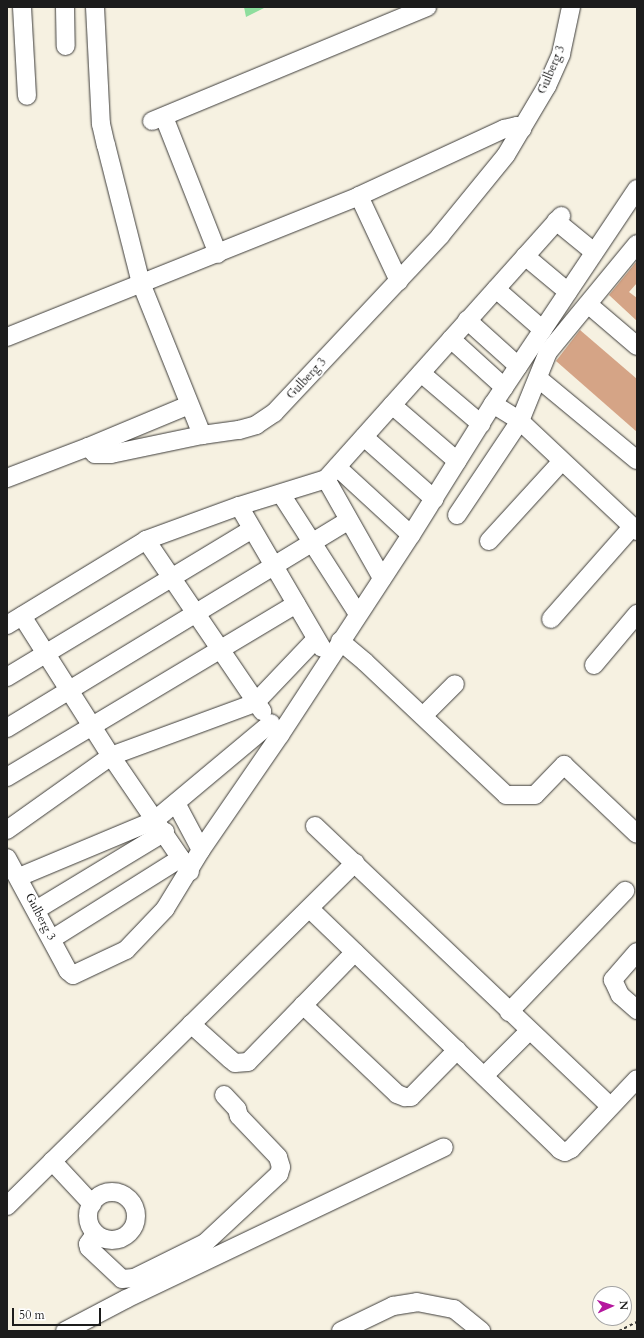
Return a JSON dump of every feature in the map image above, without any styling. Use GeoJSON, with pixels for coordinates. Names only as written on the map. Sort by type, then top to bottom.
{"type":"FeatureCollection","features":[{"type":"Feature","properties":{"kind":"street"},"geometry":{"type":"LineString","coordinates":[[22,7],[27,96]]}},
{"type":"Feature","properties":{"kind":"street"},"geometry":{"type":"LineString","coordinates":[[65,7],[66,46]]}},
{"type":"Feature","properties":{"kind":"street"},"geometry":{"type":"LineString","coordinates":[[95,7],[101,124],[141,283],[202,435]]}},
{"type":"Feature","properties":{"kind":"street"},"geometry":{"type":"LineString","coordinates":[[218,254],[158,119],[388,14],[427,7]]}},
{"type":"Feature","properties":{"kind":"street","name":"Gulberg 3"},"geometry":{"type":"LineString","coordinates":[[88,447],[95,454],[111,454],[202,435],[239,430],[256,425],[274,413],[399,281],[480,188],[506,155],[547,86],[561,54],[571,7]]}},
{"type":"Feature","properties":{"kind":"street"},"geometry":{"type":"LineString","coordinates":[[7,337],[218,254],[359,196],[504,129],[517,126],[522,129]]}},
{"type":"Feature","properties":{"kind":"street"},"geometry":{"type":"LineString","coordinates":[[52,939],[186,865],[201,850],[275,729],[329,658],[411,535],[504,387],[637,189]]}},
{"type":"Feature","properties":{"kind":"street"},"geometry":{"type":"LineString","coordinates":[[359,196],[399,281]]}},
{"type":"Feature","properties":{"kind":"street"},"geometry":{"type":"LineString","coordinates":[[186,865],[111,756],[46,654],[14,621],[146,540],[239,506],[281,494],[332,473],[558,219],[594,252]]}},
{"type":"Feature","properties":{"kind":"street"},"geometry":{"type":"LineString","coordinates":[[457,516],[520,421],[539,379],[548,352],[589,305],[637,244]]}},
{"type":"Feature","properties":{"kind":"street"},"geometry":{"type":"LineString","coordinates":[[525,256],[568,292]]}},
{"type":"Feature","properties":{"kind":"street"},"geometry":{"type":"LineString","coordinates":[[496,289],[543,330]]}},
{"type":"Feature","properties":{"kind":"street"},"geometry":{"type":"LineString","coordinates":[[589,305],[637,346]]}},
{"type":"Feature","properties":{"kind":"street"},"geometry":{"type":"LineString","coordinates":[[468,320],[518,366]]}},
{"type":"Feature","properties":{"kind":"street"},"geometry":{"type":"LineString","coordinates":[[451,339],[504,387]]}},
{"type":"Feature","properties":{"kind":"street"},"geometry":{"type":"LineString","coordinates":[[421,373],[481,424]]}},
{"type":"Feature","properties":{"kind":"street"},"geometry":{"type":"LineString","coordinates":[[539,379],[637,460]]}},
{"type":"Feature","properties":{"kind":"street"},"geometry":{"type":"LineString","coordinates":[[493,404],[520,421],[634,529],[551,619]]}},
{"type":"Feature","properties":{"kind":"street"},"geometry":{"type":"LineString","coordinates":[[7,478],[88,447],[189,405]]}},
{"type":"Feature","properties":{"kind":"street"},"geometry":{"type":"LineString","coordinates":[[392,405],[457,461]]}},
{"type":"Feature","properties":{"kind":"street"},"geometry":{"type":"LineString","coordinates":[[364,437],[434,498]]}},
{"type":"Feature","properties":{"kind":"street"},"geometry":{"type":"LineString","coordinates":[[489,541],[562,461]]}},
{"type":"Feature","properties":{"kind":"street"},"geometry":{"type":"LineString","coordinates":[[332,473],[349,520],[382,578]]}},
{"type":"Feature","properties":{"kind":"street"},"geometry":{"type":"LineString","coordinates":[[332,473],[411,535]]}},
{"type":"Feature","properties":{"kind":"street"},"geometry":{"type":"LineString","coordinates":[[281,494],[358,614]]}},
{"type":"Feature","properties":{"kind":"street"},"geometry":{"type":"LineString","coordinates":[[239,506],[275,565],[316,639],[329,658]]}},
{"type":"Feature","properties":{"kind":"street"},"geometry":{"type":"LineString","coordinates":[[7,728],[349,520]]}},
{"type":"Feature","properties":{"kind":"street"},"geometry":{"type":"LineString","coordinates":[[7,677],[252,529]]}},
{"type":"Feature","properties":{"kind":"street"},"geometry":{"type":"LineString","coordinates":[[146,540],[194,614],[275,729]]}},
{"type":"Feature","properties":{"kind":"street"},"geometry":{"type":"LineString","coordinates":[[7,777],[220,651],[296,604]]}},
{"type":"Feature","properties":{"kind":"street"},"geometry":{"type":"LineString","coordinates":[[594,665],[637,614]]}},
{"type":"Feature","properties":{"kind":"street"},"geometry":{"type":"LineString","coordinates":[[7,830],[111,756],[256,703],[316,639]]}},
{"type":"Feature","properties":{"kind":"street"},"geometry":{"type":"LineString","coordinates":[[340,641],[423,716],[506,795],[535,795],[564,765],[637,834]]}},
{"type":"Feature","properties":{"kind":"street"},"geometry":{"type":"LineString","coordinates":[[423,716],[455,684]]}},
{"type":"Feature","properties":{"kind":"street"},"geometry":{"type":"LineString","coordinates":[[36,910],[160,826],[176,803],[275,729]]}},
{"type":"Feature","properties":{"kind":"street"},"geometry":{"type":"LineString","coordinates":[[176,803],[201,850]]}},
{"type":"Feature","properties":{"kind":"street"},"geometry":{"type":"LineString","coordinates":[[11,866],[160,826]]}},
{"type":"Feature","properties":{"kind":"street"},"geometry":{"type":"LineString","coordinates":[[315,826],[529,1031],[610,1106]]}},
{"type":"Feature","properties":{"kind":"street"},"geometry":{"type":"LineString","coordinates":[[7,1206],[310,909],[354,863]]}},
{"type":"Feature","properties":{"kind":"street","name":"Gulberg 3"},"geometry":{"type":"LineString","coordinates":[[11,866],[73,975],[126,950],[165,910],[186,865]]}},
{"type":"Feature","properties":{"kind":"street"},"geometry":{"type":"LineString","coordinates":[[509,1012],[625,891]]}},
{"type":"Feature","properties":{"kind":"street"},"geometry":{"type":"LineString","coordinates":[[310,909],[456,1050],[565,1152],[637,1079]]}},
{"type":"Feature","properties":{"kind":"street"},"geometry":{"type":"LineString","coordinates":[[191,1024],[230,1059],[235,1062],[248,1062],[355,952]]}},
{"type":"Feature","properties":{"kind":"street"},"geometry":{"type":"LineString","coordinates":[[637,952],[613,980],[620,995],[637,1010]]}},
{"type":"Feature","properties":{"kind":"street"},"geometry":{"type":"LineString","coordinates":[[303,1005],[397,1094],[406,1097],[411,1097],[456,1050]]}},
{"type":"Feature","properties":{"kind":"street"},"geometry":{"type":"LineString","coordinates":[[484,1076],[529,1031]]}},
{"type":"Feature","properties":{"kind":"street"},"geometry":{"type":"LineString","coordinates":[[95,1234],[88,1244],[89,1248],[122,1279],[134,1278],[205,1243],[279,1174],[278,1157],[239,1116],[237,1109],[224,1095]]}},
{"type":"Feature","properties":{"kind":"street"},"geometry":{"type":"LineString","coordinates":[[66,1331],[126,1299],[444,1147]]}},
{"type":"Feature","properties":{"kind":"street"},"geometry":{"type":"LineString","coordinates":[[56,1157],[96,1200]]}},
{"type":"Feature","properties":{"kind":"street"},"geometry":{"type":"LineString","coordinates":[[112,1193],[125,1196],[132,1202],[136,1219],[134,1228],[120,1239],[111,1241],[95,1234],[88,1219],[96,1200],[112,1193]]}},
{"type":"Feature","properties":{"kind":"street"},"geometry":{"type":"LineString","coordinates":[[341,1331],[393,1306],[417,1302],[454,1309],[481,1331]]}},
{"type":"Feature","properties":{"kind":"path"},"geometry":{"type":"LineString","coordinates":[[619,1331],[637,1322]]}},
{"type":"Feature","properties":{"kind":"green space"},"geometry":{"type":"Polygon","coordinates":[[[244,7],[266,7],[246,17],[244,7]]]}},
{"type":"Feature","properties":{"kind":"building"},"geometry":{"type":"Polygon","coordinates":[[[637,261],[637,283],[629,292],[637,298],[637,321],[609,295],[637,261]]]}},
{"type":"Feature","properties":{"kind":"building"},"geometry":{"type":"Polygon","coordinates":[[[580,330],[637,379],[637,432],[556,361],[580,330]]]}}]}
